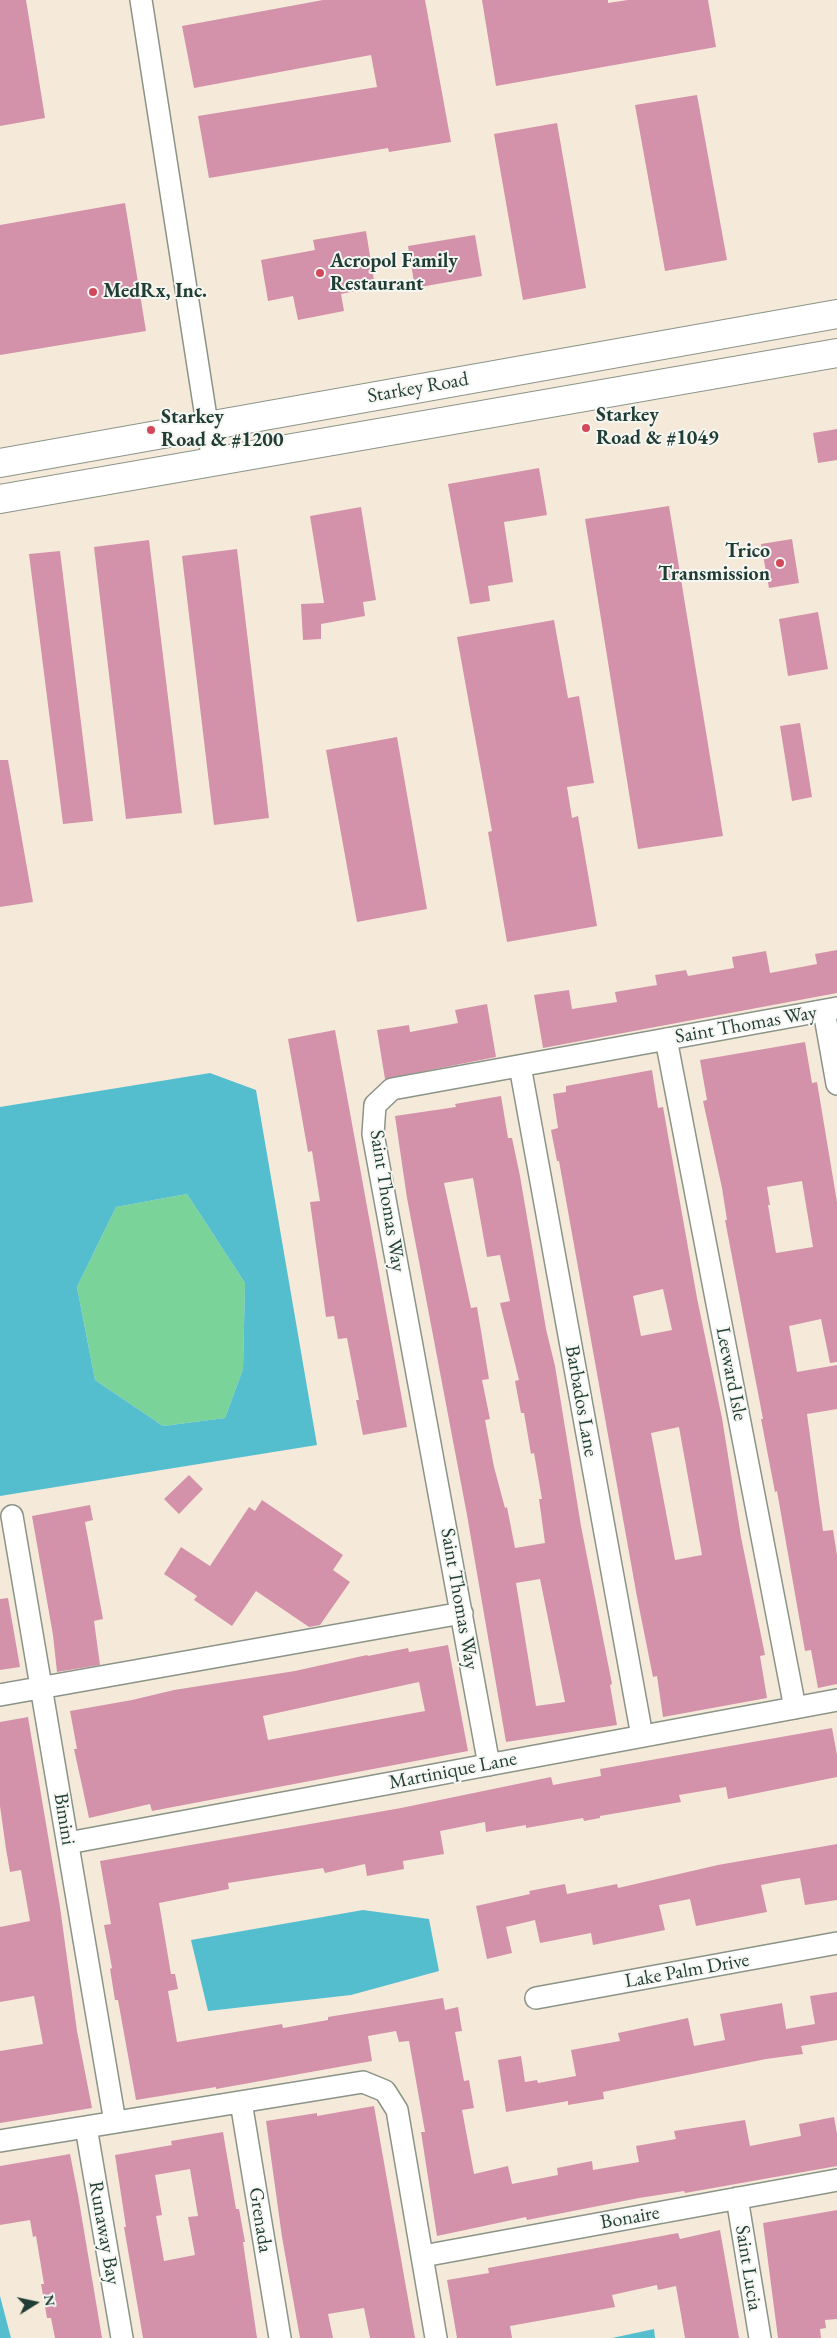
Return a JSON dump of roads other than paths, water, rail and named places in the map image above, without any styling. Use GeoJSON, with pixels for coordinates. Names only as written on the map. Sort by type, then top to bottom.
{"type":"FeatureCollection","features":[{"type":"Feature","properties":{"kind":"main road","name":"Starkey Road"},"geometry":{"type":"LineString","coordinates":[[0,463],[837,314]]}},
{"type":"Feature","properties":{"kind":"main road","name":"Starkey Road"},"geometry":{"type":"LineString","coordinates":[[0,499],[837,353]]}},
{"type":"Feature","properties":{"kind":"street"},"geometry":{"type":"LineString","coordinates":[[141,0],[213,462]]}},
{"type":"Feature","properties":{"kind":"street"},"geometry":{"type":"LineString","coordinates":[[830,1010],[837,1084]]}},
{"type":"Feature","properties":{"kind":"street","name":"Saint Thomas Way"},"geometry":{"type":"LineString","coordinates":[[489,1765],[373,1134],[375,1105],[392,1089],[830,1010]]}},
{"type":"Feature","properties":{"kind":"street","name":"Leeward Isle"},"geometry":{"type":"LineString","coordinates":[[666,1039],[795,1708]]}},
{"type":"Feature","properties":{"kind":"street","name":"Barbados Lane"},"geometry":{"type":"LineString","coordinates":[[520,1066],[642,1736]]}},
{"type":"Feature","properties":{"kind":"street","name":"Bimini"},"geometry":{"type":"LineString","coordinates":[[12,1516],[115,2122]]}},
{"type":"Feature","properties":{"kind":"street"},"geometry":{"type":"LineString","coordinates":[[0,1694],[462,1613]]}},
{"type":"Feature","properties":{"kind":"street","name":"Martinique Lane"},"geometry":{"type":"LineString","coordinates":[[68,1843],[837,1700]]}},
{"type":"Feature","properties":{"kind":"street","name":"Lake Palm Drive"},"geometry":{"type":"LineString","coordinates":[[536,1998],[837,1943]]}},
{"type":"Feature","properties":{"kind":"street"},"geometry":{"type":"LineString","coordinates":[[0,2141],[363,2082],[386,2091],[397,2110],[436,2338]]}},
{"type":"Feature","properties":{"kind":"street","name":"Grenada"},"geometry":{"type":"LineString","coordinates":[[241,2102],[280,2338]]}},
{"type":"Feature","properties":{"kind":"street","name":"Runaway Bay"},"geometry":{"type":"LineString","coordinates":[[86,2127],[122,2338]]}},
{"type":"Feature","properties":{"kind":"street","name":"Bonaire"},"geometry":{"type":"LineString","coordinates":[[423,2256],[837,2180]]}},
{"type":"Feature","properties":{"kind":"street","name":"Saint Lucia"},"geometry":{"type":"LineString","coordinates":[[737,2198],[760,2338]]}},
{"type":"Feature","properties":{"kind":"water"},"geometry":{"type":"Polygon","coordinates":[[[210,1073],[256,1090],[317,1445],[0,1496],[0,1107],[210,1073]],[[187,1194],[116,1207],[77,1287],[95,1380],[163,1426],[225,1418],[243,1369],[245,1283],[187,1194]]]}},
{"type":"Feature","properties":{"kind":"water"},"geometry":{"type":"Polygon","coordinates":[[[363,1910],[429,1919],[439,1971],[351,1995],[208,2011],[191,1940],[363,1910]]]}},
{"type":"Feature","properties":{"kind":"water"},"geometry":{"type":"Polygon","coordinates":[[[0,2296],[11,2338],[0,2338],[0,2296]]]}},
{"type":"Feature","properties":{"kind":"water"},"geometry":{"type":"Polygon","coordinates":[[[654,2329],[655,2338],[612,2338],[654,2329]]]}},
{"type":"Feature","properties":{"kind":"place","name":"Acropol Family Restaurant"},"geometry":{"type":"Point","coordinates":[320,273]}},
{"type":"Feature","properties":{"kind":"place","name":"MedRx, Inc."},"geometry":{"type":"Point","coordinates":[93,292]}},
{"type":"Feature","properties":{"kind":"place","name":"Starkey Road & #1049"},"geometry":{"type":"Point","coordinates":[586,428]}},
{"type":"Feature","properties":{"kind":"place","name":"Starkey Road & #1200"},"geometry":{"type":"Point","coordinates":[151,430]}},
{"type":"Feature","properties":{"kind":"place","name":"Trico Transmission"},"geometry":{"type":"Point","coordinates":[780,563]}}]}
